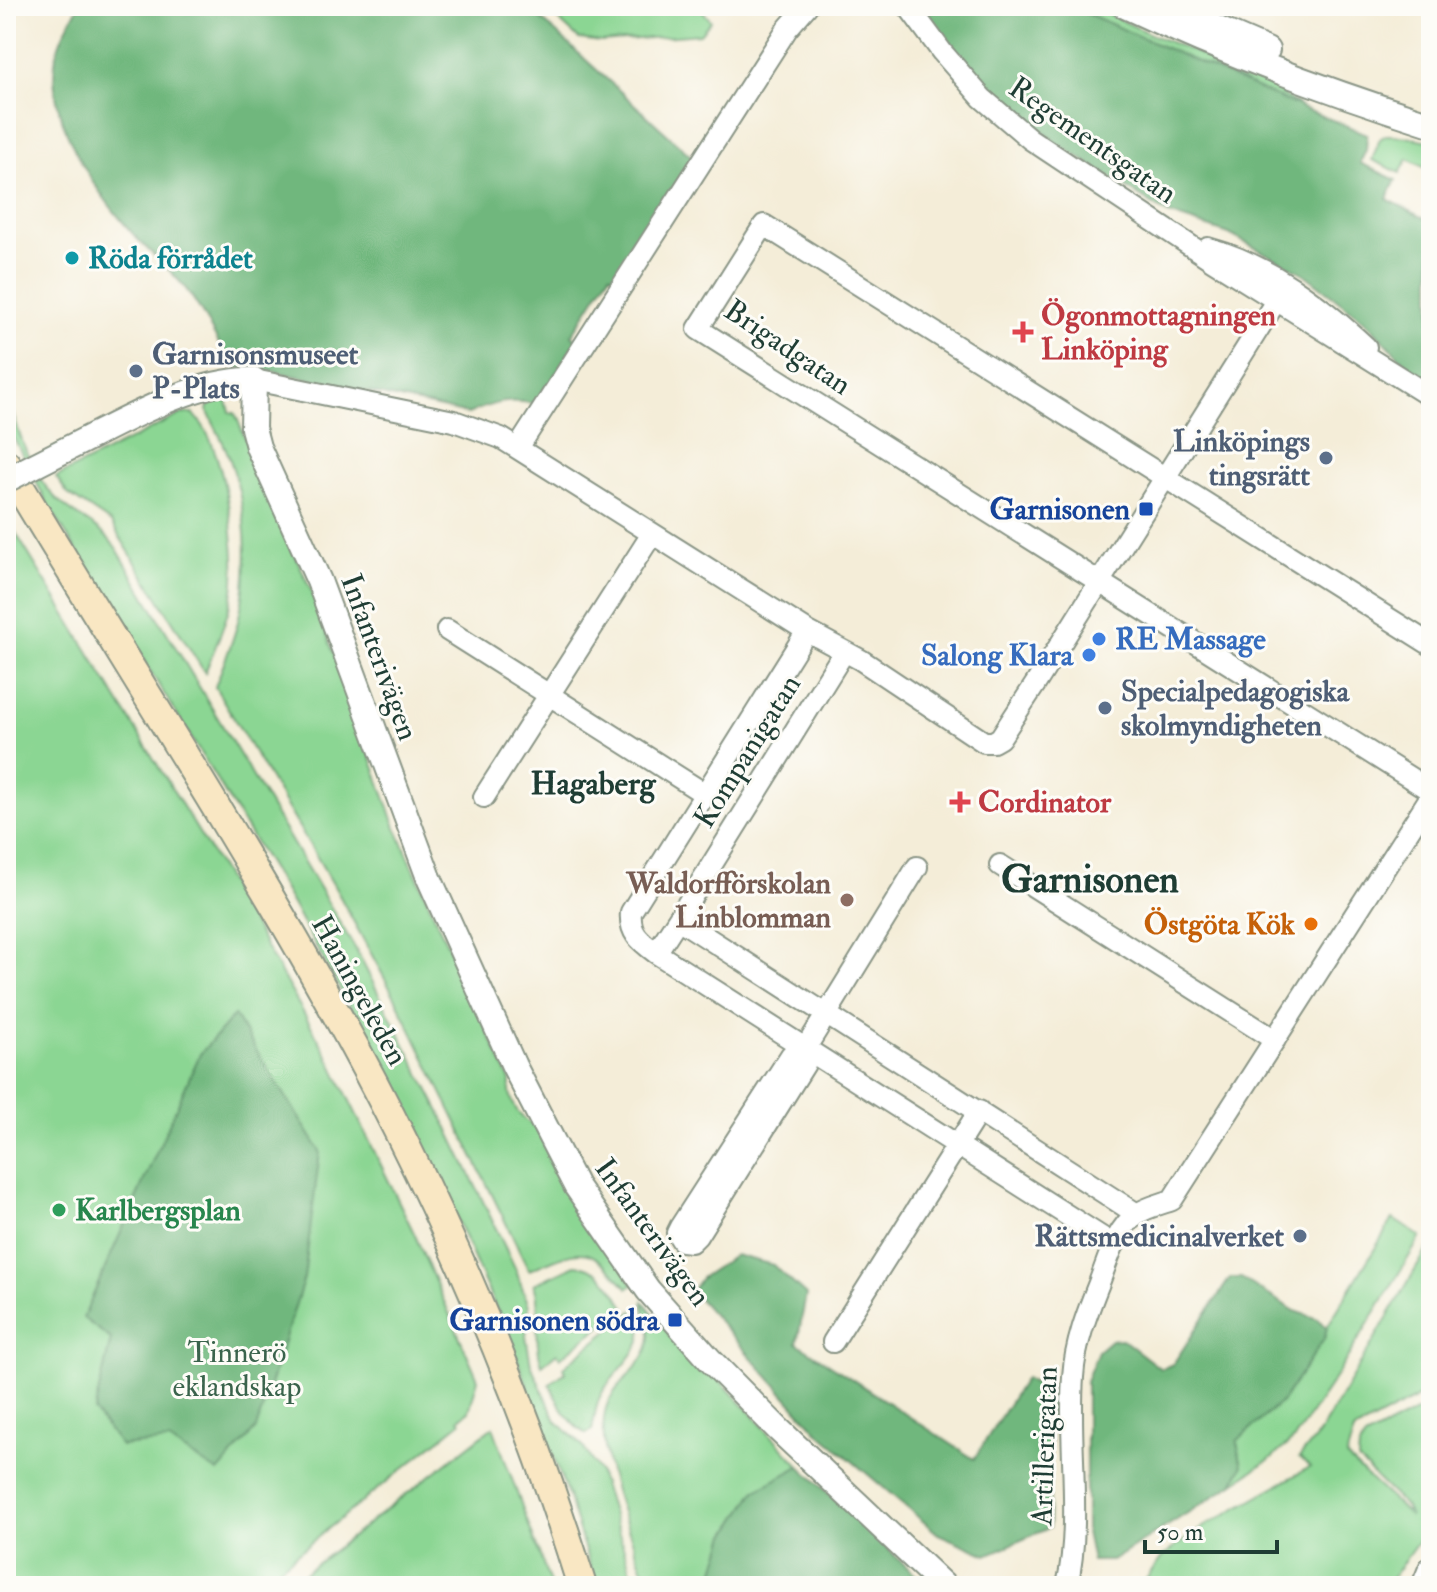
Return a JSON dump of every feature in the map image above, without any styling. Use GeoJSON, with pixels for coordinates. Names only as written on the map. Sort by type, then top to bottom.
{"type":"FeatureCollection","features":[{"type":"Feature","properties":{"kind":"main road","name":"Haningeleden"},"geometry":{"type":"LineString","coordinates":[[6,464],[328,998],[408,1151],[503,1363],[582,1586]]}},
{"type":"Feature","properties":{"kind":"street"},"geometry":{"type":"LineString","coordinates":[[518,448],[787,29],[807,6]]}},
{"type":"Feature","properties":{"kind":"street","name":"Regementsgatan"},"geometry":{"type":"LineString","coordinates":[[908,6],[957,70],[1006,120],[1052,155],[1189,243],[1237,258],[1282,292],[1340,324],[1381,366],[1431,397]]}},
{"type":"Feature","properties":{"kind":"street"},"geometry":{"type":"LineString","coordinates":[[1125,6],[1182,33],[1276,70],[1431,124]]}},
{"type":"Feature","properties":{"kind":"street"},"geometry":{"type":"LineString","coordinates":[[1165,6],[1351,85],[1431,110]]}},
{"type":"Feature","properties":{"kind":"street","name":"Brigadgatan"},"geometry":{"type":"LineString","coordinates":[[1431,645],[764,225],[698,329],[1431,793]]}},
{"type":"Feature","properties":{"kind":"street"},"geometry":{"type":"LineString","coordinates":[[6,480],[159,404],[232,380],[254,380],[454,421],[486,431],[518,448],[807,631],[861,660],[984,742],[993,742],[1000,738],[1282,292]]}},
{"type":"Feature","properties":{"kind":"street","name":"Infanterivägen"},"geometry":{"type":"LineString","coordinates":[[254,380],[253,428],[258,447],[319,581],[429,878],[514,1066],[576,1186],[648,1290],[710,1360],[779,1430],[944,1586]]}},
{"type":"Feature","properties":{"kind":"street"},"geometry":{"type":"LineString","coordinates":[[484,797],[652,534]]}},
{"type":"Feature","properties":{"kind":"street","name":"Kompanigatan"},"geometry":{"type":"LineString","coordinates":[[447,630],[705,794]]}},
{"type":"Feature","properties":{"kind":"street","name":"Kompanigatan"},"geometry":{"type":"LineString","coordinates":[[807,631],[631,912],[630,924],[635,935],[656,953],[1114,1245]]}},
{"type":"Feature","properties":{"kind":"street","name":"Kompanigatan"},"geometry":{"type":"LineString","coordinates":[[656,953],[844,652]]}},
{"type":"Feature","properties":{"kind":"street","name":"Artillerigatan"},"geometry":{"type":"LineString","coordinates":[[1067,1586],[1073,1518],[1073,1376],[1078,1343],[1088,1311],[1114,1245],[1137,1214],[1172,1200],[1431,793]]}},
{"type":"Feature","properties":{"kind":"street"},"geometry":{"type":"LineString","coordinates":[[1000,865],[1275,1040]]}},
{"type":"Feature","properties":{"kind":"street"},"geometry":{"type":"LineString","coordinates":[[776,1095],[697,1236],[691,1242],[682,1241],[677,1233],[680,1227],[776,1095],[805,1064],[805,1049],[917,867]]}},
{"type":"Feature","properties":{"kind":"street"},"geometry":{"type":"LineString","coordinates":[[678,919],[1137,1214]]}},
{"type":"Feature","properties":{"kind":"street"},"geometry":{"type":"LineString","coordinates":[[833,1342],[979,1111]]}},
{"type":"Feature","properties":{"kind":"green space"},"geometry":{"type":"Polygon","coordinates":[[[79,6],[527,6],[693,158],[618,278],[610,274],[572,335],[578,340],[536,404],[518,401],[501,403],[468,414],[268,370],[232,367],[188,292],[134,235],[104,197],[65,128],[54,80],[56,56],[65,30],[79,6]]]}},
{"type":"Feature","properties":{"kind":"green space"},"geometry":{"type":"Polygon","coordinates":[[[543,6],[699,6],[711,21],[700,34],[601,42],[579,39],[543,6]]]}},
{"type":"Feature","properties":{"kind":"green space"},"geometry":{"type":"Polygon","coordinates":[[[922,6],[1070,6],[1367,134],[1366,150],[1360,163],[1396,180],[1387,199],[1431,222],[1431,380],[1408,366],[1365,321],[1303,273],[1229,234],[1168,214],[1055,142],[979,77],[922,6]]]}},
{"type":"Feature","properties":{"kind":"green space"},"geometry":{"type":"Polygon","coordinates":[[[1070,6],[1092,6],[1150,34],[1261,79],[1302,108],[1070,6]]]}},
{"type":"Feature","properties":{"kind":"green space"},"geometry":{"type":"Polygon","coordinates":[[[1201,6],[1248,7],[1233,16],[1222,18],[1201,6]]]}},
{"type":"Feature","properties":{"kind":"green space"},"geometry":{"type":"Polygon","coordinates":[[[1386,135],[1431,141],[1431,171],[1408,159],[1400,173],[1372,160],[1380,139],[1386,135]]]}},
{"type":"Feature","properties":{"kind":"green space"},"geometry":{"type":"Polygon","coordinates":[[[6,391],[26,451],[40,479],[60,502],[104,534],[117,549],[355,948],[442,1116],[515,1268],[529,1306],[526,1336],[531,1365],[556,1421],[581,1444],[599,1472],[636,1586],[596,1586],[568,1496],[512,1345],[431,1161],[368,1039],[280,883],[46,501],[6,423],[6,391]]]}},
{"type":"Feature","properties":{"kind":"green space"},"geometry":{"type":"Polygon","coordinates":[[[224,400],[230,412],[235,413],[311,590],[395,825],[510,1080],[512,1101],[519,1113],[536,1127],[633,1285],[628,1288],[603,1263],[583,1253],[573,1253],[529,1270],[397,1001],[333,884],[215,687],[239,617],[246,556],[243,514],[234,473],[226,448],[207,410],[210,402],[224,400]]]}},
{"type":"Feature","properties":{"kind":"green space"},"geometry":{"type":"Polygon","coordinates":[[[192,413],[203,426],[221,470],[234,550],[231,601],[205,673],[111,523],[68,494],[56,477],[181,414],[192,413]]]}},
{"type":"Feature","properties":{"kind":"green space","name":"Tinnerö eklandskap"},"geometry":{"type":"Polygon","coordinates":[[[6,528],[14,530],[226,877],[327,1054],[414,1233],[478,1379],[469,1411],[459,1419],[461,1422],[257,1586],[6,1586],[6,528]]]}},
{"type":"Feature","properties":{"kind":"green space","name":"Tinnerö eklandskap"},"geometry":{"type":"Polygon","coordinates":[[[234,1015],[320,1151],[304,1278],[256,1429],[218,1472],[169,1441],[121,1446],[94,1412],[111,1339],[83,1318],[200,1054],[234,1015]]]}},
{"type":"Feature","properties":{"kind":"green space"},"geometry":{"type":"Polygon","coordinates":[[[1393,1219],[1421,1237],[1294,1439],[1233,1484],[1242,1467],[1237,1441],[1282,1401],[1324,1339],[1327,1327],[1393,1219]]]}},
{"type":"Feature","properties":{"kind":"green space"},"geometry":{"type":"Polygon","coordinates":[[[1431,1243],[1431,1387],[1422,1395],[1354,1431],[1346,1457],[1410,1516],[1405,1506],[1358,1460],[1359,1447],[1365,1438],[1431,1404],[1431,1524],[1386,1586],[1141,1586],[1163,1556],[1203,1527],[1310,1467],[1299,1458],[1319,1434],[1431,1243]]]}},
{"type":"Feature","properties":{"kind":"green space"},"geometry":{"type":"Polygon","coordinates":[[[735,1255],[773,1265],[806,1295],[797,1343],[974,1459],[1025,1378],[1051,1392],[1049,1528],[987,1555],[938,1534],[817,1431],[692,1291],[701,1278],[735,1255]]]}},
{"type":"Feature","properties":{"kind":"green space"},"geometry":{"type":"Polygon","coordinates":[[[575,1265],[599,1273],[625,1307],[560,1358],[557,1353],[542,1365],[534,1284],[575,1265]]]}},
{"type":"Feature","properties":{"kind":"green space"},"geometry":{"type":"Polygon","coordinates":[[[1230,1278],[1241,1278],[1295,1311],[1318,1319],[1327,1327],[1324,1339],[1282,1401],[1237,1441],[1242,1467],[1233,1484],[1112,1561],[1092,1561],[1086,1532],[1086,1381],[1098,1351],[1111,1340],[1122,1339],[1161,1369],[1173,1364],[1230,1278]]]}},
{"type":"Feature","properties":{"kind":"green space"},"geometry":{"type":"Polygon","coordinates":[[[643,1301],[684,1352],[690,1348],[800,1466],[755,1491],[725,1538],[710,1586],[649,1586],[610,1472],[605,1448],[606,1408],[616,1389],[638,1365],[648,1347],[650,1331],[643,1301]]]}},
{"type":"Feature","properties":{"kind":"green space"},"geometry":{"type":"Polygon","coordinates":[[[633,1311],[640,1323],[638,1344],[602,1393],[592,1430],[586,1434],[569,1418],[550,1384],[565,1372],[563,1367],[633,1311]]]}},
{"type":"Feature","properties":{"kind":"green space"},"geometry":{"type":"Polygon","coordinates":[[[493,1427],[551,1586],[288,1586],[493,1427]]]}},
{"type":"Feature","properties":{"kind":"green space"},"geometry":{"type":"Polygon","coordinates":[[[800,1466],[927,1586],[710,1586],[725,1538],[755,1491],[800,1466]]]}},
{"type":"Feature","properties":{"kind":"place","name":"Röda förrådet"},"geometry":{"type":"Point","coordinates":[72,258]}},
{"type":"Feature","properties":{"kind":"place","name":"Ögonmottagningen Linköping"},"geometry":{"type":"Point","coordinates":[1023,332]}},
{"type":"Feature","properties":{"kind":"place","name":"Garnisonsmuseet P-Plats"},"geometry":{"type":"Point","coordinates":[136,371]}},
{"type":"Feature","properties":{"kind":"place","name":"Linköpings tingsrätt"},"geometry":{"type":"Point","coordinates":[1326,458]}},
{"type":"Feature","properties":{"kind":"place","name":"Garnisonen"},"geometry":{"type":"Point","coordinates":[1146,509]}},
{"type":"Feature","properties":{"kind":"place","name":"RE Massage"},"geometry":{"type":"Point","coordinates":[1099,639]}},
{"type":"Feature","properties":{"kind":"place","name":"Salong Klara"},"geometry":{"type":"Point","coordinates":[1089,655]}},
{"type":"Feature","properties":{"kind":"place","name":"Specialpedagogiska skolmyndigheten"},"geometry":{"type":"Point","coordinates":[1105,708]}},
{"type":"Feature","properties":{"kind":"place","name":"Cordinator"},"geometry":{"type":"Point","coordinates":[960,802]}},
{"type":"Feature","properties":{"kind":"place","name":"Waldorfförskolan Linblomman"},"geometry":{"type":"Point","coordinates":[847,900]}},
{"type":"Feature","properties":{"kind":"place","name":"Östgöta Kök"},"geometry":{"type":"Point","coordinates":[1311,924]}},
{"type":"Feature","properties":{"kind":"place","name":"Karlbergsplan"},"geometry":{"type":"Point","coordinates":[59,1210]}},
{"type":"Feature","properties":{"kind":"place","name":"Rättsmedicinalverket"},"geometry":{"type":"Point","coordinates":[1300,1236]}},
{"type":"Feature","properties":{"kind":"place","name":"Garnisonen södra"},"geometry":{"type":"Point","coordinates":[675,1320]}},
{"type":"Feature","properties":{"kind":"district","name":"Hagaberg"},"geometry":{"type":"Point","coordinates":[593,783]}},
{"type":"Feature","properties":{"kind":"district","name":"Garnisonen"},"geometry":{"type":"Point","coordinates":[1090,879]}}]}
